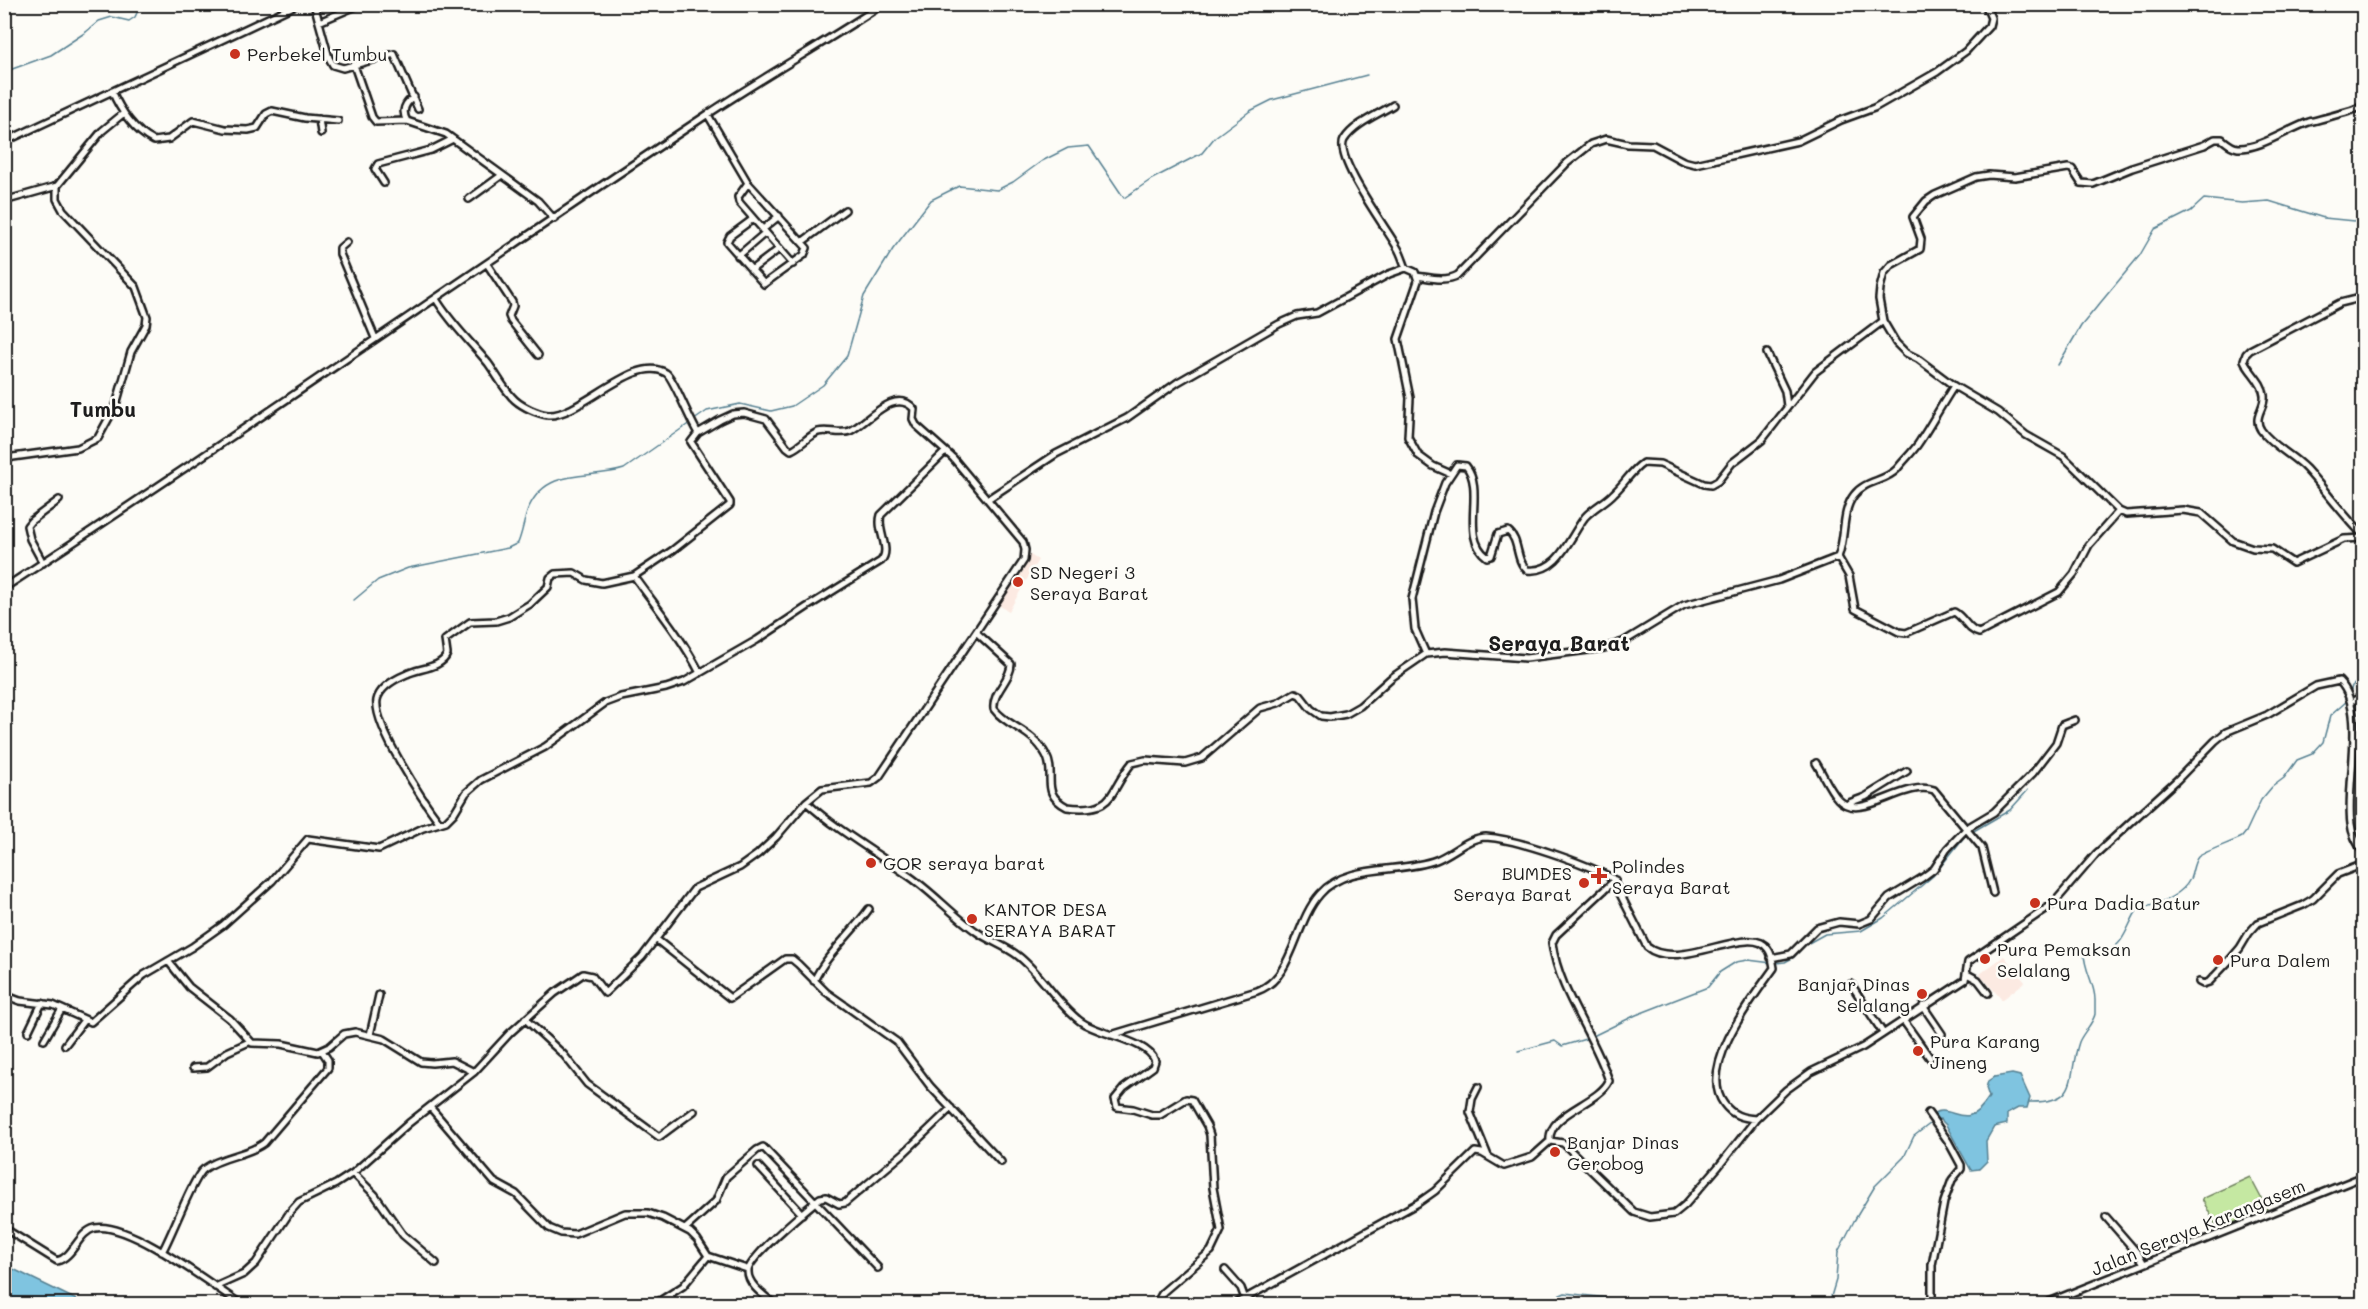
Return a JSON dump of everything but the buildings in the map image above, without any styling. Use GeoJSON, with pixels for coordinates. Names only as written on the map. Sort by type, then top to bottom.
{"type":"FeatureCollection","features":[{"type":"Feature","properties":{"kind":"street"},"geometry":{"type":"LineString","coordinates":[[4,142],[298,4]]}},
{"type":"Feature","properties":{"kind":"street"},"geometry":{"type":"LineString","coordinates":[[314,4],[331,62],[338,68],[395,54],[418,109]]}},
{"type":"Feature","properties":{"kind":"street"},"geometry":{"type":"LineString","coordinates":[[319,22],[361,4]]}},
{"type":"Feature","properties":{"kind":"street"},"geometry":{"type":"LineString","coordinates":[[4,588],[251,426],[375,338],[708,115],[883,4]]}},
{"type":"Feature","properties":{"kind":"street"},"geometry":{"type":"LineString","coordinates":[[1418,276],[1441,279],[1458,275],[1567,163],[1600,140],[1653,145],[1683,161],[1699,164],[1798,141],[1841,120],[1874,108],[1937,72],[1966,51],[1989,26],[1991,18],[1985,4]]}},
{"type":"Feature","properties":{"kind":"street"},"geometry":{"type":"LineString","coordinates":[[354,65],[372,117],[376,122],[407,121],[442,132],[538,201],[554,219]]}},
{"type":"Feature","properties":{"kind":"street"},"geometry":{"type":"LineString","coordinates":[[112,91],[124,113],[147,137],[159,141],[174,136],[193,120],[225,129],[257,128],[266,114],[272,111],[338,121]]}},
{"type":"Feature","properties":{"kind":"street"},"geometry":{"type":"LineString","coordinates":[[407,121],[404,110],[407,102],[414,97]]}},
{"type":"Feature","properties":{"kind":"street"},"geometry":{"type":"LineString","coordinates":[[1393,105],[1354,130],[1345,139],[1342,148],[1354,176],[1396,246],[1406,268]]}},
{"type":"Feature","properties":{"kind":"street"},"geometry":{"type":"LineString","coordinates":[[2364,106],[2309,122],[2257,145],[2239,148],[2231,146],[2222,139],[2215,139],[2204,145],[2132,168],[2093,184],[2081,183],[2072,169],[2068,168],[2015,177],[1989,175],[1977,177],[1926,201],[1913,217],[1921,239],[1920,249],[1892,265],[1884,273],[1879,299],[1883,321],[1901,349],[1954,386],[1998,412],[2026,435],[2063,456],[2119,511],[2126,514],[2183,510],[2201,513],[2233,541],[2253,548],[2272,549],[2293,563],[2344,539],[2364,537]]}},
{"type":"Feature","properties":{"kind":"street"},"geometry":{"type":"LineString","coordinates":[[4,201],[57,186],[102,131],[124,113]]}},
{"type":"Feature","properties":{"kind":"street"},"geometry":{"type":"LineString","coordinates":[[708,115],[748,183],[802,242],[806,252],[764,284],[727,244],[727,239],[753,219]]}},
{"type":"Feature","properties":{"kind":"street"},"geometry":{"type":"LineString","coordinates":[[318,119],[321,133]]}},
{"type":"Feature","properties":{"kind":"street"},"geometry":{"type":"LineString","coordinates":[[384,183],[375,170],[378,164],[431,150],[453,139]]}},
{"type":"Feature","properties":{"kind":"street"},"geometry":{"type":"LineString","coordinates":[[469,199],[502,175]]}},
{"type":"Feature","properties":{"kind":"street"},"geometry":{"type":"LineString","coordinates":[[748,183],[738,200],[793,264]]}},
{"type":"Feature","properties":{"kind":"street"},"geometry":{"type":"LineString","coordinates":[[4,461],[13,457],[78,448],[98,438],[116,405],[127,362],[147,322],[136,287],[63,210],[57,199],[57,186]]}},
{"type":"Feature","properties":{"kind":"street"},"geometry":{"type":"LineString","coordinates":[[802,242],[844,210]]}},
{"type":"Feature","properties":{"kind":"street"},"geometry":{"type":"LineString","coordinates":[[738,256],[778,216]]}},
{"type":"Feature","properties":{"kind":"street"},"geometry":{"type":"LineString","coordinates":[[347,242],[340,248],[340,254],[375,338]]}},
{"type":"Feature","properties":{"kind":"street"},"geometry":{"type":"LineString","coordinates":[[751,270],[779,249]]}},
{"type":"Feature","properties":{"kind":"street"},"geometry":{"type":"LineString","coordinates":[[487,264],[512,302],[511,321],[537,355]]}},
{"type":"Feature","properties":{"kind":"street"},"geometry":{"type":"LineString","coordinates":[[988,499],[1056,454],[1126,418],[1178,382],[1279,324],[1297,316],[1317,313],[1389,274],[1406,268],[1414,270],[1418,276],[1415,293],[1400,327],[1398,339],[1410,398],[1408,437],[1418,455],[1433,466],[1451,474]]}},
{"type":"Feature","properties":{"kind":"street"},"geometry":{"type":"LineString","coordinates":[[2364,297],[2340,303],[2304,321],[2250,350],[2244,360],[2262,387],[2265,398],[2258,413],[2258,422],[2262,430],[2305,468],[2364,537]]}},
{"type":"Feature","properties":{"kind":"street"},"geometry":{"type":"LineString","coordinates":[[436,298],[455,328],[487,362],[509,393],[531,409],[546,414],[558,413],[634,374],[657,370],[666,372],[671,377],[692,425],[698,433]]}},
{"type":"Feature","properties":{"kind":"street"},"geometry":{"type":"LineString","coordinates":[[1426,654],[1415,629],[1412,599],[1434,512],[1457,465],[1466,466],[1472,474],[1474,530],[1483,554],[1487,557],[1491,556],[1498,534],[1509,531],[1514,537],[1521,565],[1527,570],[1535,571],[1548,565],[1560,554],[1584,518],[1615,493],[1640,464],[1648,462],[1660,464],[1694,481],[1711,485],[1718,481],[1732,463],[1762,440],[1815,372],[1883,321]]}},
{"type":"Feature","properties":{"kind":"street"},"geometry":{"type":"LineString","coordinates":[[1767,353],[1781,381],[1787,406]]}},
{"type":"Feature","properties":{"kind":"street"},"geometry":{"type":"LineString","coordinates":[[1954,386],[1919,443],[1897,469],[1887,477],[1869,483],[1854,495],[1847,514],[1838,557],[1849,576],[1853,606],[1858,612],[1899,632],[1906,633],[1954,612],[1974,632],[1979,633],[2059,592],[2074,574],[2089,545],[2119,511]]}},
{"type":"Feature","properties":{"kind":"street"},"geometry":{"type":"LineString","coordinates":[[215,1287],[243,1274],[256,1263],[299,1202],[353,1173],[393,1136],[474,1072],[498,1045],[555,993],[581,974],[592,976],[605,993],[630,971],[657,940],[695,888],[740,867],[758,854],[806,802],[827,787],[865,784],[879,777],[1024,560],[1026,554],[1023,542],[953,458],[914,423],[913,407],[898,403],[883,407],[849,431],[820,432],[792,449],[786,447],[764,418],[744,413],[733,414],[698,433],[691,442],[730,505],[673,550],[634,576],[602,583],[586,580],[574,573],[555,574],[550,578],[548,586],[530,604],[496,621],[470,622],[445,640],[447,654],[441,662],[408,673],[382,689],[377,702],[381,721],[404,768],[440,823]]}},
{"type":"Feature","properties":{"kind":"street"},"geometry":{"type":"LineString","coordinates":[[4,994],[20,1001],[42,1003],[62,1009],[84,1020],[94,1021],[131,985],[223,925],[272,881],[308,839],[379,849],[450,818],[466,793],[481,780],[545,747],[605,703],[621,697],[675,686],[757,640],[881,561],[885,551],[879,523],[880,515],[946,453]]}},
{"type":"Feature","properties":{"kind":"street"},"geometry":{"type":"LineString","coordinates":[[43,563],[30,539],[27,526],[59,501]]}},
{"type":"Feature","properties":{"kind":"street"},"geometry":{"type":"LineString","coordinates":[[976,632],[1012,666],[994,700],[995,711],[1036,740],[1049,761],[1049,785],[1052,795],[1063,806],[1072,808],[1098,806],[1106,803],[1128,768],[1135,762],[1185,763],[1202,758],[1260,708],[1278,704],[1295,693],[1300,695],[1311,709],[1321,716],[1346,714],[1360,706],[1408,665],[1426,654],[1445,652],[1526,658],[1604,648],[1623,642],[1684,605],[1779,580],[1838,557]]}},
{"type":"Feature","properties":{"kind":"street"},"geometry":{"type":"LineString","coordinates":[[634,576],[662,615],[672,624],[700,673]]}},
{"type":"Feature","properties":{"kind":"street"},"geometry":{"type":"LineString","coordinates":[[1550,1141],[1566,1145],[1634,1212],[1650,1218],[1674,1214],[1719,1167],[1756,1119],[1802,1077],[1863,1047],[1965,980],[1967,964],[1971,959],[2050,906],[2096,854],[2226,732],[2267,715],[2316,686],[2336,680],[2351,692],[2358,708],[2358,764],[2350,820],[2356,842],[2364,854]]}},
{"type":"Feature","properties":{"kind":"street"},"geometry":{"type":"LineString","coordinates":[[2355,700],[2364,695]]}},
{"type":"Feature","properties":{"kind":"street"},"geometry":{"type":"LineString","coordinates":[[1772,958],[1791,954],[1817,927],[1839,922],[1859,924],[1871,919],[1889,898],[1916,883],[1934,869],[1947,849],[1967,828],[2000,807],[2048,755],[2056,743],[2062,725],[2074,720]]}},
{"type":"Feature","properties":{"kind":"street"},"geometry":{"type":"LineString","coordinates":[[1816,763],[1838,799],[1844,804],[1866,806],[1900,792],[1929,788],[1934,790],[1982,848],[1994,893]]}},
{"type":"Feature","properties":{"kind":"street"},"geometry":{"type":"LineString","coordinates":[[1844,804],[1865,797],[1907,771]]}},
{"type":"Feature","properties":{"kind":"street"},"geometry":{"type":"LineString","coordinates":[[806,802],[838,830],[908,874],[971,928],[1018,956],[1062,1006],[1081,1022],[1147,1052],[1155,1061],[1149,1071],[1119,1093],[1115,1099],[1116,1106],[1155,1116],[1190,1099],[1208,1126],[1212,1141],[1213,1180],[1221,1230],[1211,1251],[1163,1292],[1159,1299],[1161,1305]]}},
{"type":"Feature","properties":{"kind":"street"},"geometry":{"type":"LineString","coordinates":[[1111,1035],[1271,985],[1285,965],[1297,932],[1312,903],[1326,888],[1352,876],[1372,871],[1426,864],[1484,837],[1512,842],[1564,858],[1615,880],[1632,920],[1647,947],[1655,953],[1675,956],[1748,940],[1765,945],[1774,968],[1740,1016],[1723,1053],[1718,1071],[1717,1088],[1721,1098],[1735,1114],[1743,1118],[1756,1119]]}},
{"type":"Feature","properties":{"kind":"street"},"geometry":{"type":"LineString","coordinates":[[2199,982],[2206,984],[2209,982],[2235,953],[2248,933],[2259,923],[2303,906],[2338,874],[2364,864]]}},
{"type":"Feature","properties":{"kind":"street"},"geometry":{"type":"LineString","coordinates":[[1550,1141],[1549,1134],[1553,1125],[1608,1083],[1588,1031],[1572,1002],[1552,943],[1557,935],[1615,880]]}},
{"type":"Feature","properties":{"kind":"street"},"geometry":{"type":"LineString","coordinates":[[814,981],[821,968],[854,930],[868,909]]}},
{"type":"Feature","properties":{"kind":"street"},"geometry":{"type":"LineString","coordinates":[[657,940],[729,998],[788,958],[798,964],[826,992],[897,1042],[920,1074],[1000,1162]]}},
{"type":"Feature","properties":{"kind":"street"},"geometry":{"type":"LineString","coordinates":[[168,961],[189,987],[230,1019],[249,1042],[260,1045],[280,1044],[313,1052],[322,1051],[349,1032],[384,1039],[421,1062],[452,1061],[474,1072]]}},
{"type":"Feature","properties":{"kind":"street"},"geometry":{"type":"LineString","coordinates":[[1967,974],[1978,980],[1988,993]]}},
{"type":"Feature","properties":{"kind":"street"},"geometry":{"type":"LineString","coordinates":[[1851,984],[1883,1033]]}},
{"type":"Feature","properties":{"kind":"street"},"geometry":{"type":"LineString","coordinates":[[370,1035],[379,995]]}},
{"type":"Feature","properties":{"kind":"street"},"geometry":{"type":"LineString","coordinates":[[28,1032],[42,1003]]}},
{"type":"Feature","properties":{"kind":"street"},"geometry":{"type":"LineString","coordinates":[[1923,1006],[1942,1034]]}},
{"type":"Feature","properties":{"kind":"street"},"geometry":{"type":"LineString","coordinates":[[44,1040],[62,1009]]}},
{"type":"Feature","properties":{"kind":"street"},"geometry":{"type":"LineString","coordinates":[[525,1019],[564,1055],[587,1084],[659,1137],[693,1111]]}},
{"type":"Feature","properties":{"kind":"street"},"geometry":{"type":"LineString","coordinates":[[65,1045],[84,1020]]}},
{"type":"Feature","properties":{"kind":"street"},"geometry":{"type":"LineString","coordinates":[[1904,1020],[1930,1058]]}},
{"type":"Feature","properties":{"kind":"street"},"geometry":{"type":"LineString","coordinates":[[193,1068],[207,1067],[227,1052],[249,1042]]}},
{"type":"Feature","properties":{"kind":"street"},"geometry":{"type":"LineString","coordinates":[[162,1252],[199,1173],[217,1161],[254,1149],[264,1143],[328,1068],[328,1060],[322,1051]]}},
{"type":"Feature","properties":{"kind":"street"},"geometry":{"type":"LineString","coordinates":[[1478,1087],[1472,1099],[1470,1112],[1488,1158]]}},
{"type":"Feature","properties":{"kind":"street"},"geometry":{"type":"LineString","coordinates":[[430,1107],[494,1182],[513,1191],[541,1221],[556,1232],[567,1234],[583,1232],[630,1212],[648,1213],[686,1229],[697,1239],[708,1256],[747,1269],[754,1286],[774,1305]]}},
{"type":"Feature","properties":{"kind":"street"},"geometry":{"type":"LineString","coordinates":[[747,1269],[758,1254],[815,1202],[824,1196],[837,1204],[845,1203],[904,1153],[951,1108]]}},
{"type":"Feature","properties":{"kind":"street"},"geometry":{"type":"LineString","coordinates":[[1928,1113],[1961,1165],[1961,1169],[1952,1180],[1944,1202],[1932,1265],[1932,1305]]}},
{"type":"Feature","properties":{"kind":"street"},"geometry":{"type":"LineString","coordinates":[[1743,1118],[1745,1131]]}},
{"type":"Feature","properties":{"kind":"street"},"geometry":{"type":"LineString","coordinates":[[1235,1305],[1418,1203],[1435,1191],[1472,1153],[1479,1152],[1504,1166],[1532,1157],[1550,1141]]}},
{"type":"Feature","properties":{"kind":"street"},"geometry":{"type":"LineString","coordinates":[[686,1229],[716,1201],[726,1177],[761,1147],[878,1268]]}},
{"type":"Feature","properties":{"kind":"street"},"geometry":{"type":"LineString","coordinates":[[758,1166],[802,1214]]}},
{"type":"Feature","properties":{"kind":"street"},"geometry":{"type":"LineString","coordinates":[[353,1173],[375,1195],[403,1234],[436,1263]]}},
{"type":"Feature","properties":{"kind":"street","name":"Jalan Seraya Karangasem"},"geometry":{"type":"LineString","coordinates":[[2049,1304],[2364,1176]]}},
{"type":"Feature","properties":{"kind":"street"},"geometry":{"type":"LineString","coordinates":[[2106,1217],[2144,1264]]}},
{"type":"Feature","properties":{"kind":"street"},"geometry":{"type":"LineString","coordinates":[[4,1228],[57,1261],[64,1258],[88,1231],[97,1228],[126,1232],[162,1252],[241,1305]]}},
{"type":"Feature","properties":{"kind":"street"},"geometry":{"type":"LineString","coordinates":[[656,1305],[683,1286],[708,1256]]}},
{"type":"Feature","properties":{"kind":"street"},"geometry":{"type":"LineString","coordinates":[[1225,1270],[1241,1288],[1245,1299]]}},
{"type":"Feature","properties":{"kind":"street"},"geometry":{"type":"LineString","coordinates":[[670,1296],[676,1305]]}},
{"type":"Feature","properties":{"kind":"shaded area","name":"SD Negeri 3 Seraya Barat"},"geometry":{"type":"Polygon","coordinates":[[[1029,554],[1038,560],[1009,611],[998,605],[1029,554]]]}},
{"type":"Feature","properties":{"kind":"shaded area"},"geometry":{"type":"Polygon","coordinates":[[[2004,956],[2025,982],[2002,1000],[1980,974],[2004,956]]]}},
{"type":"Feature","properties":{"kind":"green space"},"geometry":{"type":"Polygon","coordinates":[[[2250,1177],[2267,1209],[2218,1229],[2202,1199],[2250,1177]]]}},
{"type":"Feature","properties":{"kind":"water"},"geometry":{"type":"Polygon","coordinates":[[[2012,1074],[2020,1076],[2030,1098],[2027,1108],[2018,1108],[2007,1114],[2007,1124],[1994,1127],[1986,1141],[1987,1161],[1979,1169],[1971,1170],[1946,1125],[1940,1119],[1934,1120],[1931,1115],[1945,1111],[1965,1116],[1973,1114],[1989,1097],[1986,1088],[1988,1081],[1994,1077],[2012,1074]]]}},
{"type":"Feature","properties":{"kind":"water"},"geometry":{"type":"Polygon","coordinates":[[[5,1265],[7,1266],[85,1304],[5,1304],[5,1265]]]}},
{"type":"Feature","properties":{"kind":"waterway"},"geometry":{"type":"LineString","coordinates":[[4,72],[51,55],[99,21],[112,17],[129,21],[135,17],[141,4]]}},
{"type":"Feature","properties":{"kind":"waterway"},"geometry":{"type":"LineString","coordinates":[[354,600],[378,580],[408,568],[508,548],[518,543],[529,507],[537,494],[547,485],[571,477],[624,469],[707,411],[740,404],[771,411],[792,406],[823,385],[847,356],[864,296],[893,249],[931,200],[959,186],[997,190],[1013,182],[1042,161],[1068,148],[1089,146],[1124,198],[1152,179],[1202,153],[1215,137],[1250,111],[1272,100],[1367,75]]}},
{"type":"Feature","properties":{"kind":"waterway"},"geometry":{"type":"LineString","coordinates":[[2058,365],[2081,326],[2140,255],[2155,229],[2191,211],[2204,199],[2242,203],[2269,201],[2324,218],[2364,222]]}},
{"type":"Feature","properties":{"kind":"waterway"},"geometry":{"type":"LineString","coordinates":[[2350,693],[2352,686],[2364,676]]}},
{"type":"Feature","properties":{"kind":"waterway"},"geometry":{"type":"LineString","coordinates":[[2029,1102],[2046,1101],[2065,1093],[2072,1077],[2079,1042],[2094,1018],[2094,994],[2085,964],[2084,951],[2089,946],[2108,951],[2114,948],[2138,909],[2167,899],[2181,891],[2190,879],[2198,857],[2242,837],[2261,800],[2284,778],[2297,760],[2312,754],[2323,742],[2330,716],[2347,701]]}},
{"type":"Feature","properties":{"kind":"waterway"},"geometry":{"type":"LineString","coordinates":[[1776,963],[1785,962],[1794,957],[1805,945],[1825,934],[1861,931],[1883,918],[1933,876],[1965,836],[2010,810],[2028,790]]}},
{"type":"Feature","properties":{"kind":"waterway"},"geometry":{"type":"LineString","coordinates":[[1593,1036],[1636,1015],[1708,987],[1720,972],[1736,962],[1748,960],[1772,963]]}},
{"type":"Feature","properties":{"kind":"waterway"},"geometry":{"type":"LineString","coordinates":[[1518,1051],[1555,1041],[1562,1046],[1589,1038]]}},
{"type":"Feature","properties":{"kind":"waterway"},"geometry":{"type":"LineString","coordinates":[[1818,1304],[1830,1300],[1836,1280],[1838,1252],[1875,1186],[1904,1157],[1914,1136],[1931,1123]]}},
{"type":"Feature","properties":{"kind":"waterway"},"geometry":{"type":"LineString","coordinates":[[1540,1304],[1565,1293],[1657,1304]]}},
{"type":"Feature","properties":{"kind":"waterway"},"geometry":{"type":"LineString","coordinates":[[1736,1304],[1759,1300],[1782,1304]]}},
{"type":"Feature","properties":{"kind":"place","name":"Perbekel Tumbu"},"geometry":{"type":"Point","coordinates":[235,54]}},
{"type":"Feature","properties":{"kind":"place","name":"SD Negeri 3 Seraya Barat"},"geometry":{"type":"Point","coordinates":[1018,582]}},
{"type":"Feature","properties":{"kind":"place","name":"GOR seraya barat"},"geometry":{"type":"Point","coordinates":[871,863]}},
{"type":"Feature","properties":{"kind":"place","name":"Polindes Seraya Barat"},"geometry":{"type":"Point","coordinates":[1599,876]}},
{"type":"Feature","properties":{"kind":"place","name":"BUMDES Seraya Barat"},"geometry":{"type":"Point","coordinates":[1584,883]}},
{"type":"Feature","properties":{"kind":"place","name":"Pura Dadia Batur"},"geometry":{"type":"Point","coordinates":[2035,903]}},
{"type":"Feature","properties":{"kind":"place","name":"KANTOR DESA SERAYA BARAT"},"geometry":{"type":"Point","coordinates":[972,919]}},
{"type":"Feature","properties":{"kind":"place","name":"Pura Pemaksan Selalang"},"geometry":{"type":"Point","coordinates":[1985,959]}},
{"type":"Feature","properties":{"kind":"place","name":"Pura Dalem"},"geometry":{"type":"Point","coordinates":[2218,960]}},
{"type":"Feature","properties":{"kind":"place","name":"Banjar Dinas Selalang"},"geometry":{"type":"Point","coordinates":[1922,994]}},
{"type":"Feature","properties":{"kind":"place","name":"Pura Karang Jineng"},"geometry":{"type":"Point","coordinates":[1918,1051]}},
{"type":"Feature","properties":{"kind":"place","name":"Banjar Dinas Gerobog"},"geometry":{"type":"Point","coordinates":[1555,1152]}},
{"type":"Feature","properties":{"kind":"district","name":"Tumbu"},"geometry":{"type":"Point","coordinates":[103,408]}},
{"type":"Feature","properties":{"kind":"district","name":"Seraya Barat"},"geometry":{"type":"Point","coordinates":[1559,642]}}]}
